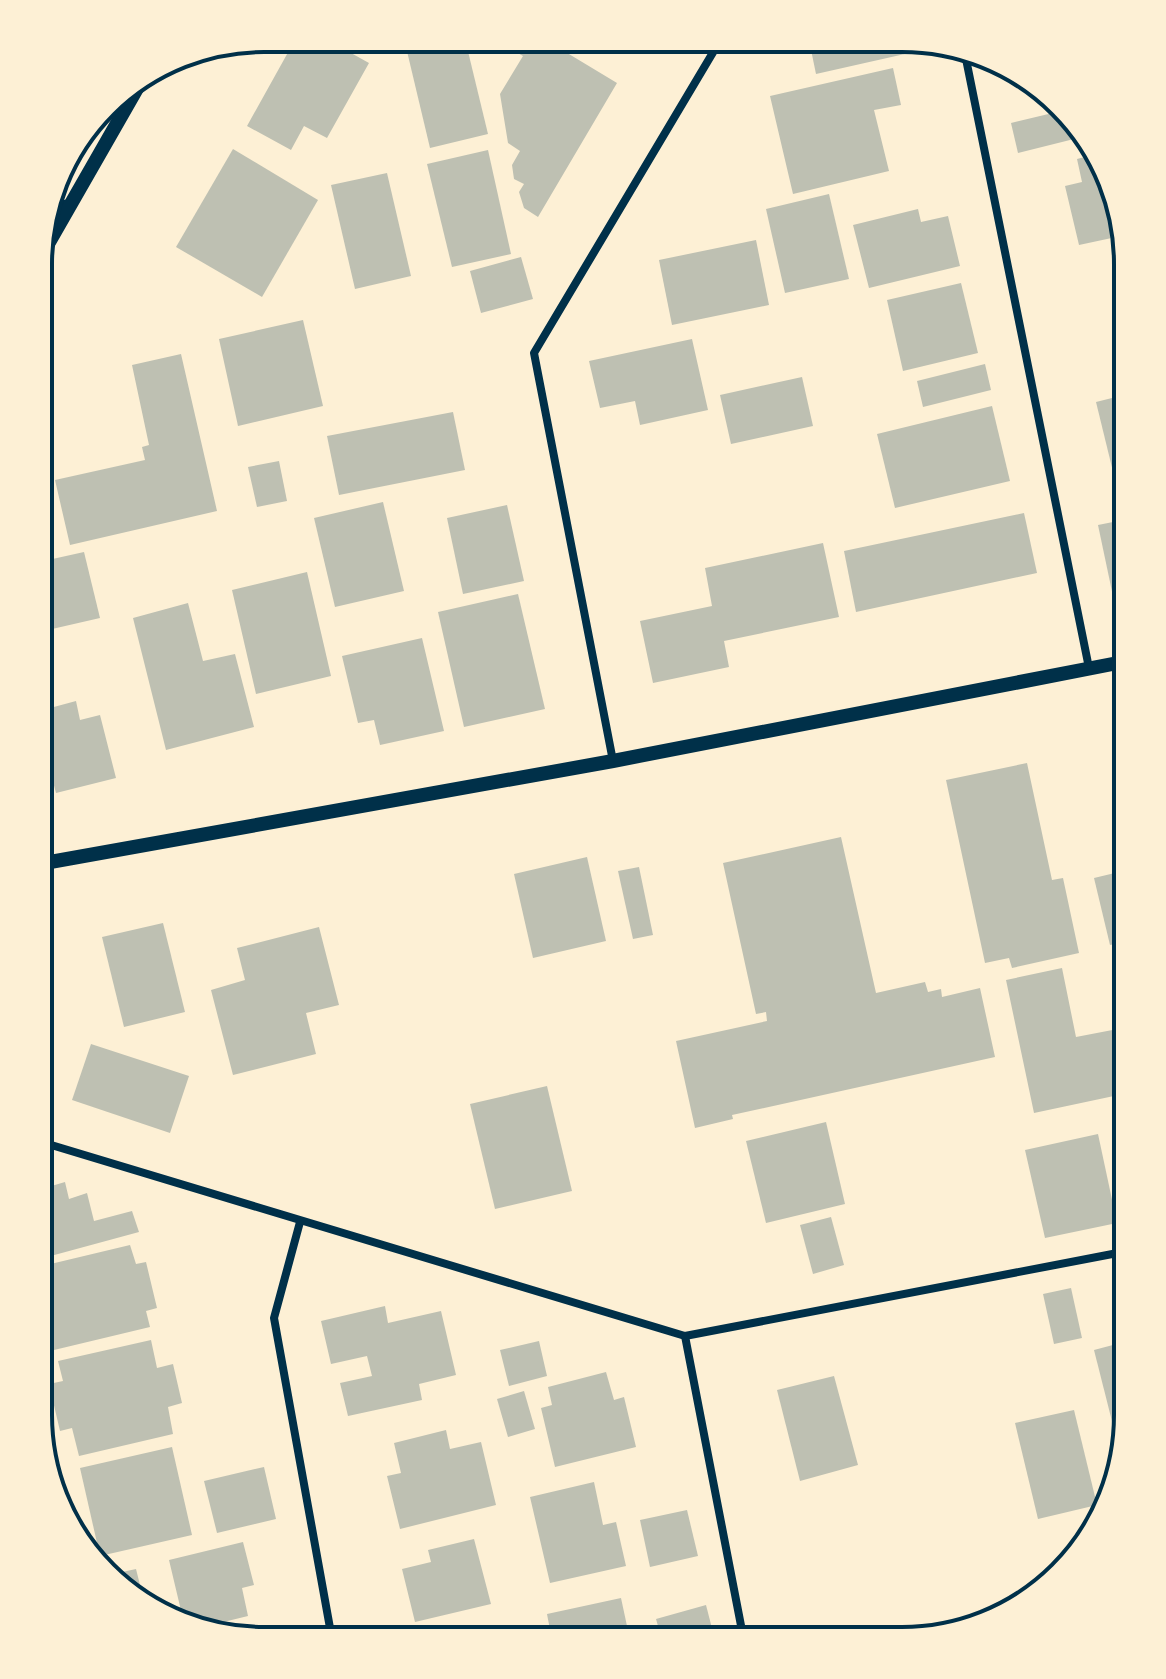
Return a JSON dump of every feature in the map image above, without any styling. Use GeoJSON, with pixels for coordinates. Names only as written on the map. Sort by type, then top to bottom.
{"type":"FeatureCollection","features":[{"type":"Feature","properties":{"kind":"street"},"geometry":{"type":"LineString","coordinates":[[613,761],[534,353],[713,52]]}},
{"type":"Feature","properties":{"kind":"street"},"geometry":{"type":"LineString","coordinates":[[967,62],[1089,668]]}},
{"type":"Feature","properties":{"kind":"street"},"geometry":{"type":"LineString","coordinates":[[55,232],[130,100]]}},
{"type":"Feature","properties":{"kind":"street"},"geometry":{"type":"LineString","coordinates":[[61,204],[72,202]]}},
{"type":"Feature","properties":{"kind":"street"},"geometry":{"type":"LineString","coordinates":[[52,862],[613,761],[1114,664]]}},
{"type":"Feature","properties":{"kind":"street"},"geometry":{"type":"LineString","coordinates":[[52,1145],[685,1336],[1114,1254]]}},
{"type":"Feature","properties":{"kind":"street"},"geometry":{"type":"LineString","coordinates":[[300,1222],[274,1318],[330,1627]]}},
{"type":"Feature","properties":{"kind":"street"},"geometry":{"type":"LineString","coordinates":[[685,1336],[741,1627]]}},
{"type":"Feature","properties":{"kind":"building"},"geometry":{"type":"Polygon","coordinates":[[[288,52],[349,52],[369,63],[327,138],[304,126],[291,150],[247,126],[288,52]]]}},
{"type":"Feature","properties":{"kind":"building"},"geometry":{"type":"Polygon","coordinates":[[[407,52],[468,52],[488,134],[430,148],[407,52]]]}},
{"type":"Feature","properties":{"kind":"building"},"geometry":{"type":"Polygon","coordinates":[[[516,52],[566,52],[617,83],[538,217],[524,208],[519,192],[524,184],[514,179],[512,165],[520,151],[508,143],[500,94],[523,56],[516,52]]]}},
{"type":"Feature","properties":{"kind":"building"},"geometry":{"type":"Polygon","coordinates":[[[811,52],[911,53],[816,74],[811,52]]]}},
{"type":"Feature","properties":{"kind":"building"},"geometry":{"type":"Polygon","coordinates":[[[893,68],[901,105],[874,110],[889,171],[793,194],[770,96],[893,68]]]}},
{"type":"Feature","properties":{"kind":"building"},"geometry":{"type":"Polygon","coordinates":[[[1051,114],[1073,139],[1018,153],[1011,123],[1051,114]]]}},
{"type":"Feature","properties":{"kind":"building"},"geometry":{"type":"Polygon","coordinates":[[[233,149],[318,200],[262,297],[176,247],[233,149]]]}},
{"type":"Feature","properties":{"kind":"building"},"geometry":{"type":"Polygon","coordinates":[[[488,150],[511,254],[452,267],[427,164],[488,150]]]}},
{"type":"Feature","properties":{"kind":"building"},"geometry":{"type":"Polygon","coordinates":[[[1084,157],[1092,170],[1103,196],[1112,238],[1079,245],[1065,186],[1082,182],[1077,159],[1084,157]]]}},
{"type":"Feature","properties":{"kind":"building"},"geometry":{"type":"Polygon","coordinates":[[[387,173],[411,276],[355,289],[331,185],[387,173]]]}},
{"type":"Feature","properties":{"kind":"building"},"geometry":{"type":"Polygon","coordinates":[[[829,194],[849,279],[785,293],[766,209],[829,194]]]}},
{"type":"Feature","properties":{"kind":"building"},"geometry":{"type":"Polygon","coordinates":[[[918,209],[921,222],[948,216],[960,266],[869,288],[853,225],[918,209]]]}},
{"type":"Feature","properties":{"kind":"building"},"geometry":{"type":"Polygon","coordinates":[[[756,240],[769,305],[672,325],[659,260],[756,240]]]}},
{"type":"Feature","properties":{"kind":"building"},"geometry":{"type":"Polygon","coordinates":[[[521,257],[533,299],[481,313],[470,271],[521,257]]]}},
{"type":"Feature","properties":{"kind":"building"},"geometry":{"type":"Polygon","coordinates":[[[961,283],[978,353],[903,371],[887,300],[961,283]]]}},
{"type":"Feature","properties":{"kind":"building"},"geometry":{"type":"Polygon","coordinates":[[[303,320],[323,406],[238,426],[219,339],[303,320]]]}},
{"type":"Feature","properties":{"kind":"building"},"geometry":{"type":"Polygon","coordinates":[[[692,339],[708,410],[640,425],[635,401],[600,408],[589,361],[692,339]]]}},
{"type":"Feature","properties":{"kind":"building"},"geometry":{"type":"Polygon","coordinates":[[[181,354],[217,511],[70,545],[55,480],[145,460],[142,447],[149,445],[132,365],[181,354]]]}},
{"type":"Feature","properties":{"kind":"building"},"geometry":{"type":"Polygon","coordinates":[[[985,364],[991,390],[923,407],[917,381],[985,364]]]}},
{"type":"Feature","properties":{"kind":"building"},"geometry":{"type":"Polygon","coordinates":[[[802,377],[813,426],[731,444],[720,395],[802,377]]]}},
{"type":"Feature","properties":{"kind":"building"},"geometry":{"type":"Polygon","coordinates":[[[1114,398],[1114,476],[1096,402],[1114,398]]]}},
{"type":"Feature","properties":{"kind":"building"},"geometry":{"type":"Polygon","coordinates":[[[992,406],[1010,481],[895,508],[877,434],[992,406]]]}},
{"type":"Feature","properties":{"kind":"building"},"geometry":{"type":"Polygon","coordinates":[[[453,412],[465,470],[339,495],[327,436],[453,412]]]}},
{"type":"Feature","properties":{"kind":"building"},"geometry":{"type":"Polygon","coordinates":[[[279,461],[287,501],[257,507],[248,467],[279,461]]]}},
{"type":"Feature","properties":{"kind":"building"},"geometry":{"type":"Polygon","coordinates":[[[383,502],[404,591],[335,607],[314,518],[383,502]]]}},
{"type":"Feature","properties":{"kind":"building"},"geometry":{"type":"Polygon","coordinates":[[[507,505],[524,581],[463,594],[447,518],[507,505]]]}},
{"type":"Feature","properties":{"kind":"building"},"geometry":{"type":"Polygon","coordinates":[[[1024,513],[1037,573],[856,612],[844,551],[1024,513]]]}},
{"type":"Feature","properties":{"kind":"building"},"geometry":{"type":"Polygon","coordinates":[[[1114,522],[1114,601],[1098,525],[1114,522]]]}},
{"type":"Feature","properties":{"kind":"building"},"geometry":{"type":"Polygon","coordinates":[[[823,543],[839,617],[724,641],[729,667],[653,683],[640,621],[712,606],[705,568],[823,543]]]}},
{"type":"Feature","properties":{"kind":"building"},"geometry":{"type":"Polygon","coordinates":[[[84,552],[100,618],[52,629],[52,559],[84,552]]]}},
{"type":"Feature","properties":{"kind":"building"},"geometry":{"type":"Polygon","coordinates":[[[307,572],[331,676],[256,694],[232,590],[307,572]]]}},
{"type":"Feature","properties":{"kind":"building"},"geometry":{"type":"Polygon","coordinates":[[[518,594],[545,709],[464,727],[438,612],[518,594]]]}},
{"type":"Feature","properties":{"kind":"building"},"geometry":{"type":"Polygon","coordinates":[[[188,603],[203,661],[235,654],[254,727],[166,750],[133,618],[188,603]]]}},
{"type":"Feature","properties":{"kind":"building"},"geometry":{"type":"Polygon","coordinates":[[[422,638],[444,731],[380,745],[374,720],[358,723],[342,656],[422,638]]]}},
{"type":"Feature","properties":{"kind":"building"},"geometry":{"type":"Polygon","coordinates":[[[76,701],[80,720],[100,715],[116,778],[56,793],[52,778],[52,707],[76,701]]]}},
{"type":"Feature","properties":{"kind":"building"},"geometry":{"type":"Polygon","coordinates":[[[1027,763],[1052,880],[1063,878],[1079,953],[1012,968],[1009,958],[985,963],[946,780],[1027,763]]]}},
{"type":"Feature","properties":{"kind":"building"},"geometry":{"type":"Polygon","coordinates":[[[841,837],[876,993],[925,982],[928,992],[941,989],[942,997],[980,988],[995,1057],[732,1115],[733,1119],[695,1128],[676,1041],[767,1021],[766,1012],[756,1014],[723,863],[841,837]]]}},
{"type":"Feature","properties":{"kind":"building"},"geometry":{"type":"Polygon","coordinates":[[[587,857],[606,941],[533,958],[514,874],[587,857]]]}},
{"type":"Feature","properties":{"kind":"building"},"geometry":{"type":"Polygon","coordinates":[[[639,867],[653,935],[633,939],[618,871],[639,867]]]}},
{"type":"Feature","properties":{"kind":"building"},"geometry":{"type":"Polygon","coordinates":[[[1114,873],[1114,944],[1110,945],[1094,878],[1114,873]]]}},
{"type":"Feature","properties":{"kind":"building"},"geometry":{"type":"Polygon","coordinates":[[[163,923],[185,1012],[124,1027],[102,937],[163,923]]]}},
{"type":"Feature","properties":{"kind":"building"},"geometry":{"type":"Polygon","coordinates":[[[319,927],[339,1005],[306,1013],[316,1054],[233,1075],[211,990],[245,980],[237,948],[319,927]]]}},
{"type":"Feature","properties":{"kind":"building"},"geometry":{"type":"Polygon","coordinates":[[[1062,968],[1076,1037],[1114,1030],[1114,1096],[1034,1113],[1006,980],[1062,968]]]}},
{"type":"Feature","properties":{"kind":"building"},"geometry":{"type":"Polygon","coordinates":[[[91,1044],[189,1076],[170,1133],[72,1100],[91,1044]]]}},
{"type":"Feature","properties":{"kind":"building"},"geometry":{"type":"Polygon","coordinates":[[[547,1086],[572,1191],[495,1209],[470,1104],[547,1086]]]}},
{"type":"Feature","properties":{"kind":"building"},"geometry":{"type":"Polygon","coordinates":[[[826,1122],[845,1204],[766,1223],[746,1141],[826,1122]]]}},
{"type":"Feature","properties":{"kind":"building"},"geometry":{"type":"Polygon","coordinates":[[[1098,1134],[1114,1209],[1114,1224],[1045,1238],[1025,1150],[1098,1134]]]}},
{"type":"Feature","properties":{"kind":"building"},"geometry":{"type":"Polygon","coordinates":[[[65,1182],[69,1199],[87,1193],[94,1221],[132,1211],[139,1232],[52,1256],[52,1186],[65,1182]]]}},
{"type":"Feature","properties":{"kind":"building"},"geometry":{"type":"Polygon","coordinates":[[[831,1217],[844,1265],[813,1274],[800,1225],[831,1217]]]}},
{"type":"Feature","properties":{"kind":"building"},"geometry":{"type":"Polygon","coordinates":[[[130,1245],[136,1264],[146,1262],[157,1308],[146,1311],[150,1327],[54,1350],[52,1264],[130,1245]]]}},
{"type":"Feature","properties":{"kind":"building"},"geometry":{"type":"Polygon","coordinates":[[[1071,1288],[1082,1338],[1054,1344],[1043,1294],[1071,1288]]]}},
{"type":"Feature","properties":{"kind":"building"},"geometry":{"type":"Polygon","coordinates":[[[385,1306],[388,1323],[441,1311],[456,1375],[419,1384],[422,1400],[348,1416],[340,1383],[372,1376],[367,1356],[331,1364],[321,1321],[385,1306]]]}},
{"type":"Feature","properties":{"kind":"building"},"geometry":{"type":"Polygon","coordinates":[[[151,1340],[157,1368],[173,1364],[182,1403],[168,1407],[173,1434],[79,1456],[72,1428],[60,1431],[52,1397],[52,1383],[63,1381],[58,1361],[151,1340]]]}},
{"type":"Feature","properties":{"kind":"building"},"geometry":{"type":"Polygon","coordinates":[[[539,1341],[547,1376],[509,1386],[500,1350],[539,1341]]]}},
{"type":"Feature","properties":{"kind":"building"},"geometry":{"type":"Polygon","coordinates":[[[1114,1345],[1114,1429],[1094,1350],[1114,1345]]]}},
{"type":"Feature","properties":{"kind":"building"},"geometry":{"type":"Polygon","coordinates":[[[606,1372],[614,1400],[624,1397],[636,1447],[555,1467],[541,1408],[552,1405],[548,1387],[606,1372]]]}},
{"type":"Feature","properties":{"kind":"building"},"geometry":{"type":"Polygon","coordinates":[[[834,1376],[858,1465],[800,1481],[777,1390],[834,1376]]]}},
{"type":"Feature","properties":{"kind":"building"},"geometry":{"type":"Polygon","coordinates":[[[524,1391],[535,1429],[508,1437],[497,1399],[524,1391]]]}},
{"type":"Feature","properties":{"kind":"building"},"geometry":{"type":"Polygon","coordinates":[[[1074,1410],[1096,1500],[1093,1506],[1038,1519],[1015,1423],[1074,1410]]]}},
{"type":"Feature","properties":{"kind":"building"},"geometry":{"type":"Polygon","coordinates":[[[446,1430],[450,1449],[481,1442],[496,1505],[400,1529],[387,1476],[401,1473],[394,1443],[446,1430]]]}},
{"type":"Feature","properties":{"kind":"building"},"geometry":{"type":"Polygon","coordinates":[[[172,1447],[192,1535],[105,1555],[98,1545],[80,1468],[172,1447]]]}},
{"type":"Feature","properties":{"kind":"building"},"geometry":{"type":"Polygon","coordinates":[[[264,1467],[276,1519],[217,1533],[204,1481],[264,1467]]]}},
{"type":"Feature","properties":{"kind":"building"},"geometry":{"type":"Polygon","coordinates":[[[594,1482],[603,1525],[616,1522],[626,1566],[550,1583],[530,1497],[594,1482]]]}},
{"type":"Feature","properties":{"kind":"building"},"geometry":{"type":"Polygon","coordinates":[[[687,1510],[698,1556],[650,1567],[640,1520],[687,1510]]]}},
{"type":"Feature","properties":{"kind":"building"},"geometry":{"type":"Polygon","coordinates":[[[474,1539],[491,1604],[415,1622],[402,1569],[431,1562],[428,1550],[474,1539]]]}},
{"type":"Feature","properties":{"kind":"building"},"geometry":{"type":"Polygon","coordinates":[[[243,1542],[254,1585],[242,1588],[248,1616],[222,1622],[181,1610],[169,1560],[243,1542]]]}},
{"type":"Feature","properties":{"kind":"building"},"geometry":{"type":"Polygon","coordinates":[[[136,1569],[140,1587],[124,1574],[122,1572],[136,1569]]]}},
{"type":"Feature","properties":{"kind":"building"},"geometry":{"type":"Polygon","coordinates":[[[621,1598],[627,1627],[550,1627],[547,1614],[621,1598]]]}},
{"type":"Feature","properties":{"kind":"building"},"geometry":{"type":"Polygon","coordinates":[[[706,1605],[712,1627],[658,1627],[656,1619],[706,1605]]]}}]}
